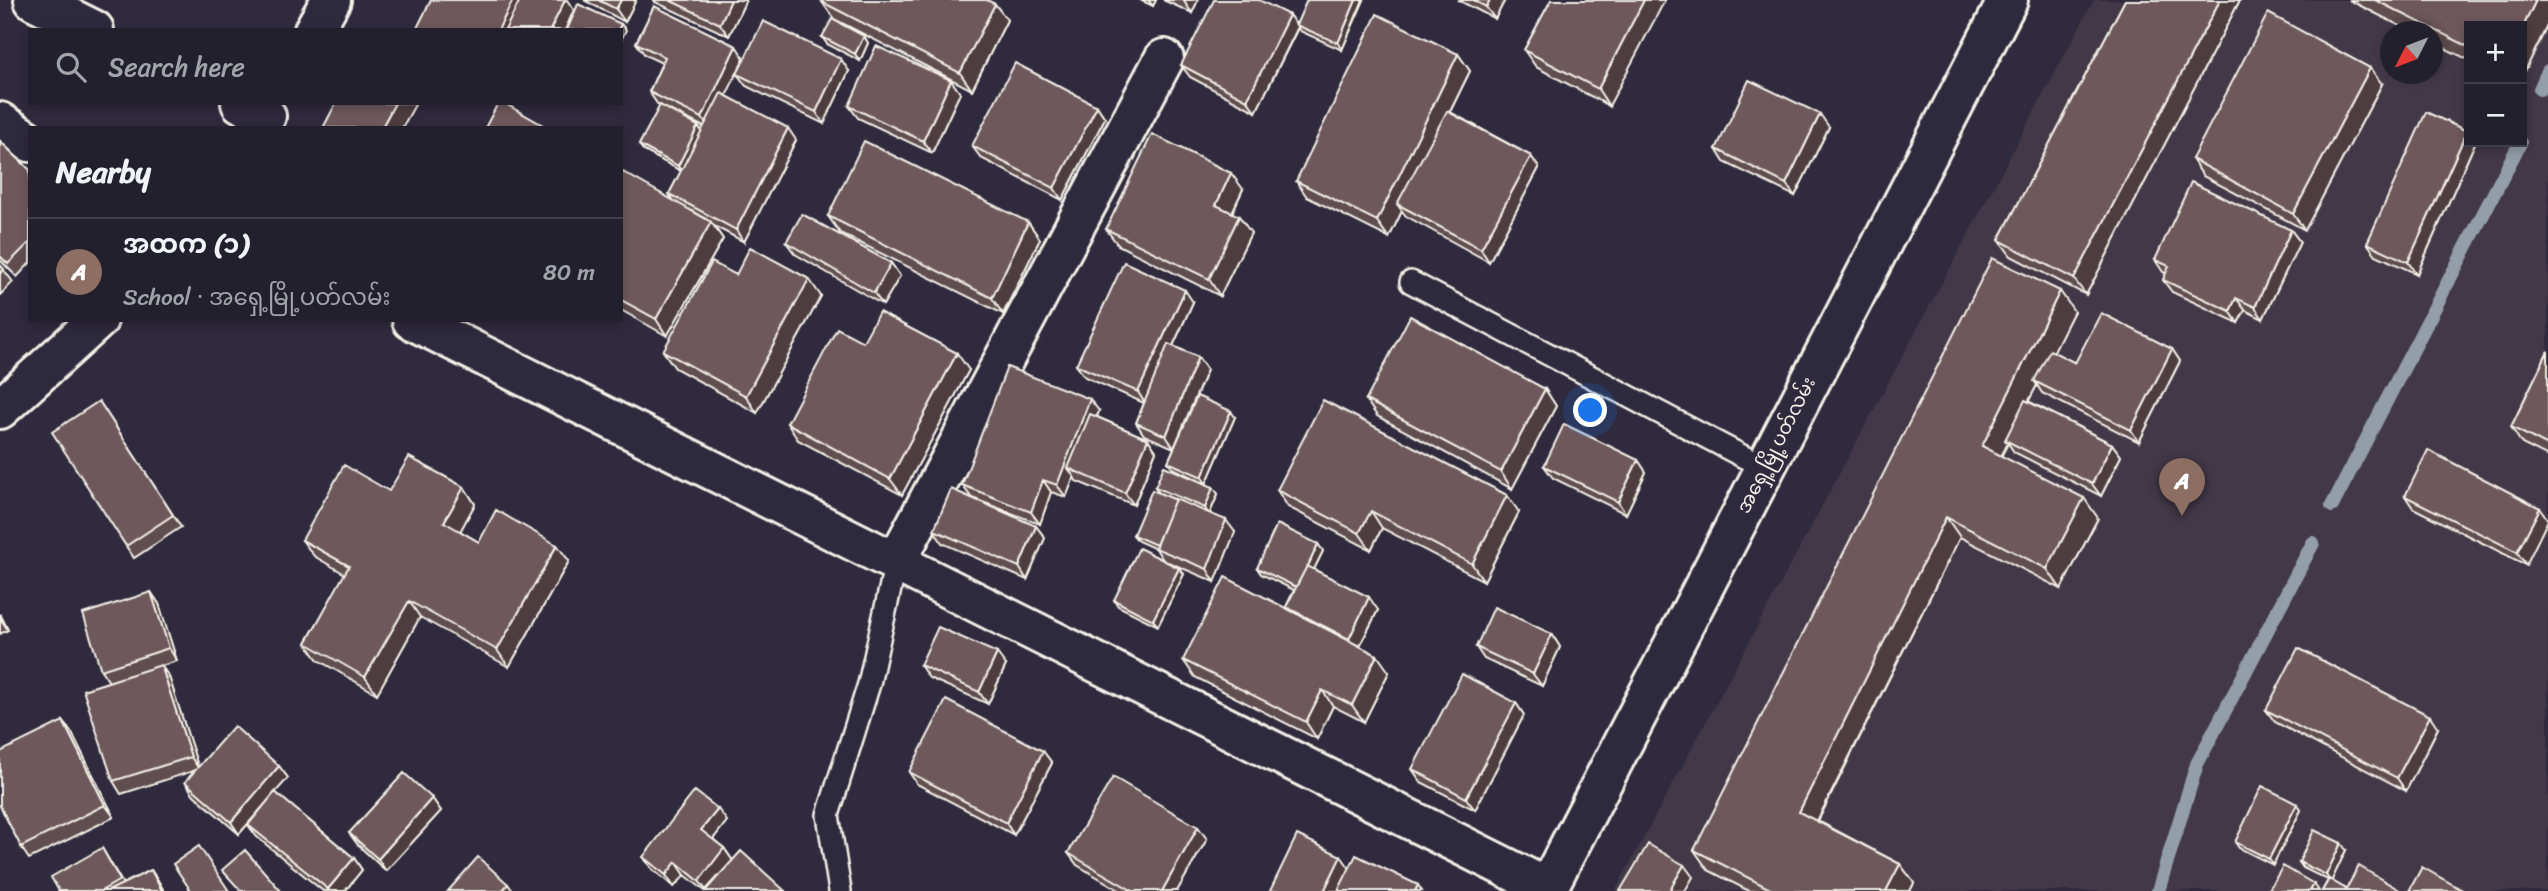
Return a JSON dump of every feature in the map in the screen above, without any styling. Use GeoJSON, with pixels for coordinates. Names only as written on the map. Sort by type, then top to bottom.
{"type":"FeatureCollection","features":[{"type":"Feature","properties":{"kind":"street"},"geometry":{"type":"LineString","coordinates":[[34,0],[90,28]]}},
{"type":"Feature","properties":{"kind":"street"},"geometry":{"type":"LineString","coordinates":[[315,28],[331,0]]}},
{"type":"Feature","properties":{"kind":"street","name":"အရှေ့မြို့ပတ်လမ်း"},"geometry":{"type":"LineString","coordinates":[[1546,889],[2007,0]]}},
{"type":"Feature","properties":{"kind":"street"},"geometry":{"type":"LineString","coordinates":[[896,562],[1164,59]]}},
{"type":"Feature","properties":{"kind":"street"},"geometry":{"type":"LineString","coordinates":[[0,122],[28,141]]}},
{"type":"Feature","properties":{"kind":"street"},"geometry":{"type":"LineString","coordinates":[[0,409],[96,322]]}},
{"type":"Feature","properties":{"kind":"street"},"geometry":{"type":"LineString","coordinates":[[416,322],[1546,889]]}},
{"type":"Feature","properties":{"kind":"lane"},"geometry":{"type":"LineString","coordinates":[[1411,282],[1765,468]]}},
{"type":"Feature","properties":{"kind":"lane"},"geometry":{"type":"LineString","coordinates":[[840,891],[828,814],[870,684],[896,562]]}},
{"type":"Feature","properties":{"kind":"shaded area"},"geometry":{"type":"Polygon","coordinates":[[[2094,0],[2548,0],[2548,891],[1615,891],[2094,0]]]}},
{"type":"Feature","properties":{"kind":"building"},"geometry":{"type":"Polygon","coordinates":[[[431,0],[513,0],[499,28],[417,28],[431,0]]]}},
{"type":"Feature","properties":{"kind":"building"},"geometry":{"type":"Polygon","coordinates":[[[520,0],[565,0],[551,28],[506,28],[520,0]]]}},
{"type":"Feature","properties":{"kind":"building"},"geometry":{"type":"Polygon","coordinates":[[[598,0],[621,0],[616,9],[598,0]]]}},
{"type":"Feature","properties":{"kind":"building"},"geometry":{"type":"Polygon","coordinates":[[[669,0],[731,0],[720,24],[669,0]]]}},
{"type":"Feature","properties":{"kind":"building"},"geometry":{"type":"Polygon","coordinates":[[[987,0],[995,4],[960,73],[822,2],[987,0]]]}},
{"type":"Feature","properties":{"kind":"building"},"geometry":{"type":"Polygon","coordinates":[[[1214,0],[1259,0],[1289,15],[1247,100],[1181,65],[1214,0]]]}},
{"type":"Feature","properties":{"kind":"building"},"geometry":{"type":"Polygon","coordinates":[[[1307,0],[1356,0],[1338,43],[1296,25],[1307,0]]]}},
{"type":"Feature","properties":{"kind":"building"},"geometry":{"type":"Polygon","coordinates":[[[1473,0],[1490,0],[1486,7],[1473,0]]]}},
{"type":"Feature","properties":{"kind":"building"},"geometry":{"type":"Polygon","coordinates":[[[1551,0],[1644,0],[1598,89],[1524,50],[1551,0]]]}},
{"type":"Feature","properties":{"kind":"building"},"geometry":{"type":"Polygon","coordinates":[[[2125,0],[2220,0],[2074,279],[1999,240],[2125,0]]]}},
{"type":"Feature","properties":{"kind":"building"},"geometry":{"type":"Polygon","coordinates":[[[2375,0],[2536,0],[2526,21],[2464,21],[2464,44],[2443,34],[2443,21],[2417,21],[2375,0]]]}},
{"type":"Feature","properties":{"kind":"building"},"geometry":{"type":"Polygon","coordinates":[[[578,4],[621,24],[619,28],[568,28],[578,4]]]}},
{"type":"Feature","properties":{"kind":"building"},"geometry":{"type":"Polygon","coordinates":[[[654,6],[736,46],[702,118],[649,92],[665,57],[636,43],[654,6]]]}},
{"type":"Feature","properties":{"kind":"building"},"geometry":{"type":"Polygon","coordinates":[[[2268,13],[2370,68],[2293,214],[2192,159],[2268,13]]]}},
{"type":"Feature","properties":{"kind":"building"},"geometry":{"type":"Polygon","coordinates":[[[1377,14],[1458,54],[1377,221],[1296,181],[1377,14]]]}},
{"type":"Feature","properties":{"kind":"building"},"geometry":{"type":"Polygon","coordinates":[[[832,19],[864,36],[855,54],[822,37],[832,19]]]}},
{"type":"Feature","properties":{"kind":"building"},"geometry":{"type":"Polygon","coordinates":[[[763,21],[841,59],[816,112],[737,74],[763,21]]]}},
{"type":"Feature","properties":{"kind":"building"},"geometry":{"type":"Polygon","coordinates":[[[876,46],[951,80],[923,141],[849,106],[876,46]]]}},
{"type":"Feature","properties":{"kind":"building"},"geometry":{"type":"Polygon","coordinates":[[[1015,63],[1097,106],[1054,188],[972,146],[1015,63]]]}},
{"type":"Feature","properties":{"kind":"building"},"geometry":{"type":"Polygon","coordinates":[[[1749,80],[1820,114],[1786,184],[1716,149],[1749,80]]]}},
{"type":"Feature","properties":{"kind":"building"},"geometry":{"type":"Polygon","coordinates":[[[721,93],[788,128],[736,230],[669,194],[721,93]]]}},
{"type":"Feature","properties":{"kind":"building"},"geometry":{"type":"Polygon","coordinates":[[[335,105],[394,105],[385,126],[324,126],[335,105]]]}},
{"type":"Feature","properties":{"kind":"building"},"geometry":{"type":"Polygon","coordinates":[[[497,105],[508,105],[544,126],[486,126],[497,105]]]}},
{"type":"Feature","properties":{"kind":"building"},"geometry":{"type":"Polygon","coordinates":[[[660,105],[698,126],[678,166],[639,145],[660,105]]]}},
{"type":"Feature","properties":{"kind":"building"},"geometry":{"type":"Polygon","coordinates":[[[1447,111],[1531,156],[1481,249],[1397,204],[1447,111]]]}},
{"type":"Feature","properties":{"kind":"building"},"geometry":{"type":"Polygon","coordinates":[[[2426,112],[2464,130],[2464,138],[2408,262],[2367,243],[2426,112]]]}},
{"type":"Feature","properties":{"kind":"building"},"geometry":{"type":"Polygon","coordinates":[[[1152,134],[1231,173],[1216,205],[1239,216],[1209,279],[1106,229],[1152,134]]]}},
{"type":"Feature","properties":{"kind":"building"},"geometry":{"type":"Polygon","coordinates":[[[0,141],[28,168],[28,244],[8,264],[0,256],[0,141]]]}},
{"type":"Feature","properties":{"kind":"building"},"geometry":{"type":"Polygon","coordinates":[[[864,141],[1028,222],[992,298],[828,216],[864,141]]]}},
{"type":"Feature","properties":{"kind":"building"},"geometry":{"type":"Polygon","coordinates":[[[623,172],[711,222],[656,319],[623,301],[623,172]]]}},
{"type":"Feature","properties":{"kind":"building"},"geometry":{"type":"Polygon","coordinates":[[[2191,182],[2291,230],[2255,307],[2236,298],[2230,311],[2163,280],[2169,266],[2155,260],[2191,182]]]}},
{"type":"Feature","properties":{"kind":"building"},"geometry":{"type":"Polygon","coordinates":[[[802,214],[891,263],[874,293],[786,242],[802,214]]]}},
{"type":"Feature","properties":{"kind":"building"},"geometry":{"type":"Polygon","coordinates":[[[750,247],[809,279],[746,396],[663,351],[712,262],[736,275],[750,247]]]}},
{"type":"Feature","properties":{"kind":"building"},"geometry":{"type":"Polygon","coordinates":[[[1992,258],[2060,291],[1982,446],[2084,498],[2047,569],[1946,517],[1799,812],[1900,864],[1886,891],[1774,891],[1694,850],[1992,258]]]}},
{"type":"Feature","properties":{"kind":"building"},"geometry":{"type":"Polygon","coordinates":[[[1124,262],[1185,290],[1138,392],[1076,365],[1124,262]]]}},
{"type":"Feature","properties":{"kind":"building"},"geometry":{"type":"Polygon","coordinates":[[[879,312],[957,353],[890,479],[787,423],[837,328],[863,342],[879,312]]]}},
{"type":"Feature","properties":{"kind":"building"},"geometry":{"type":"Polygon","coordinates":[[[2101,313],[2172,349],[2131,430],[2034,381],[2050,350],[2075,363],[2101,313]]]}},
{"type":"Feature","properties":{"kind":"building"},"geometry":{"type":"Polygon","coordinates":[[[1410,316],[1545,389],[1501,472],[1366,400],[1410,316]]]}},
{"type":"Feature","properties":{"kind":"building"},"geometry":{"type":"Polygon","coordinates":[[[1168,344],[1198,357],[1166,436],[1136,423],[1168,344]]]}},
{"type":"Feature","properties":{"kind":"building"},"geometry":{"type":"Polygon","coordinates":[[[2548,351],[2548,446],[2511,427],[2548,351]]]}},
{"type":"Feature","properties":{"kind":"building"},"geometry":{"type":"Polygon","coordinates":[[[1007,367],[1090,399],[1057,485],[1043,480],[1031,512],[962,485],[1007,367]]]}},
{"type":"Feature","properties":{"kind":"building"},"geometry":{"type":"Polygon","coordinates":[[[1197,396],[1231,411],[1202,477],[1168,462],[1197,396]]]}},
{"type":"Feature","properties":{"kind":"building"},"geometry":{"type":"Polygon","coordinates":[[[1323,400],[1507,495],[1472,564],[1371,511],[1359,533],[1277,490],[1323,400]]]}},
{"type":"Feature","properties":{"kind":"building"},"geometry":{"type":"Polygon","coordinates":[[[2025,400],[2112,444],[2092,484],[2005,440],[2025,400]]]}},
{"type":"Feature","properties":{"kind":"building"},"geometry":{"type":"Polygon","coordinates":[[[99,401],[173,515],[126,546],[52,432],[99,401]]]}},
{"type":"Feature","properties":{"kind":"building"},"geometry":{"type":"Polygon","coordinates":[[[1090,414],[1148,439],[1125,493],[1068,468],[1090,414]]]}},
{"type":"Feature","properties":{"kind":"building"},"geometry":{"type":"Polygon","coordinates":[[[1564,424],[1638,460],[1618,502],[1544,466],[1564,424]]]}},
{"type":"Feature","properties":{"kind":"building"},"geometry":{"type":"Polygon","coordinates":[[[2428,450],[2540,508],[2517,552],[2405,496],[2428,450]]]}},
{"type":"Feature","properties":{"kind":"building"},"geometry":{"type":"Polygon","coordinates":[[[409,457],[464,487],[444,522],[479,542],[496,510],[557,545],[497,650],[409,601],[365,677],[306,643],[349,566],[302,540],[344,465],[389,491],[409,457]]]}},
{"type":"Feature","properties":{"kind":"building"},"geometry":{"type":"Polygon","coordinates":[[[1164,466],[1213,487],[1205,508],[1155,487],[1164,466]]]}},
{"type":"Feature","properties":{"kind":"building"},"geometry":{"type":"Polygon","coordinates":[[[951,489],[1036,526],[1019,567],[934,530],[951,489]]]}},
{"type":"Feature","properties":{"kind":"building"},"geometry":{"type":"Polygon","coordinates":[[[1152,490],[1175,499],[1156,545],[1133,535],[1152,490]]]}},
{"type":"Feature","properties":{"kind":"building"},"geometry":{"type":"Polygon","coordinates":[[[1175,499],[1226,520],[1207,569],[1155,548],[1175,499]]]}},
{"type":"Feature","properties":{"kind":"building"},"geometry":{"type":"Polygon","coordinates":[[[1277,524],[1318,544],[1296,587],[1257,568],[1277,524]]]}},
{"type":"Feature","properties":{"kind":"building"},"geometry":{"type":"Polygon","coordinates":[[[1139,548],[1179,568],[1153,620],[1114,600],[1139,548]]]}},
{"type":"Feature","properties":{"kind":"building"},"geometry":{"type":"Polygon","coordinates":[[[1307,566],[1369,597],[1349,639],[1286,607],[1307,566]]]}},
{"type":"Feature","properties":{"kind":"building"},"geometry":{"type":"Polygon","coordinates":[[[1225,577],[1377,655],[1352,705],[1322,690],[1306,722],[1183,660],[1225,577]]]}},
{"type":"Feature","properties":{"kind":"building"},"geometry":{"type":"Polygon","coordinates":[[[151,592],[169,648],[101,670],[83,614],[151,592]]]}},
{"type":"Feature","properties":{"kind":"building"},"geometry":{"type":"Polygon","coordinates":[[[1494,607],[1552,634],[1533,674],[1476,647],[1494,607]]]}},
{"type":"Feature","properties":{"kind":"building"},"geometry":{"type":"Polygon","coordinates":[[[938,627],[997,653],[979,692],[920,665],[938,627]]]}},
{"type":"Feature","properties":{"kind":"building"},"geometry":{"type":"Polygon","coordinates":[[[2298,648],[2430,716],[2397,778],[2266,710],[2298,648]]]}},
{"type":"Feature","properties":{"kind":"building"},"geometry":{"type":"Polygon","coordinates":[[[161,665],[191,757],[113,781],[83,690],[161,665]]]}},
{"type":"Feature","properties":{"kind":"building"},"geometry":{"type":"Polygon","coordinates":[[[1462,674],[1516,703],[1466,798],[1412,769],[1462,674]]]}},
{"type":"Feature","properties":{"kind":"building"},"geometry":{"type":"Polygon","coordinates":[[[946,700],[1043,751],[1006,823],[909,772],[946,700]]]}},
{"type":"Feature","properties":{"kind":"building"},"geometry":{"type":"Polygon","coordinates":[[[63,721],[105,805],[21,847],[0,806],[0,752],[63,721]]]}},
{"type":"Feature","properties":{"kind":"building"},"geometry":{"type":"Polygon","coordinates":[[[234,726],[279,766],[231,822],[185,782],[234,726]]]}},
{"type":"Feature","properties":{"kind":"building"},"geometry":{"type":"Polygon","coordinates":[[[404,773],[432,798],[378,859],[349,833],[404,773]]]}},
{"type":"Feature","properties":{"kind":"building"},"geometry":{"type":"Polygon","coordinates":[[[1113,777],[1198,827],[1162,891],[1133,891],[1068,853],[1113,777]]]}},
{"type":"Feature","properties":{"kind":"building"},"geometry":{"type":"Polygon","coordinates":[[[2262,786],[2297,804],[2269,859],[2235,842],[2262,786]]]}},
{"type":"Feature","properties":{"kind":"building"},"geometry":{"type":"Polygon","coordinates":[[[695,791],[718,809],[701,830],[724,848],[699,881],[676,862],[666,875],[643,857],[695,791]]]}},
{"type":"Feature","properties":{"kind":"building"},"geometry":{"type":"Polygon","coordinates":[[[275,792],[354,858],[328,889],[248,825],[275,792]]]}},
{"type":"Feature","properties":{"kind":"building"},"geometry":{"type":"Polygon","coordinates":[[[2314,830],[2341,843],[2326,875],[2299,862],[2314,830]]]}},
{"type":"Feature","properties":{"kind":"building"},"geometry":{"type":"Polygon","coordinates":[[[1297,835],[1341,856],[1324,891],[1270,891],[1297,835]]]}},
{"type":"Feature","properties":{"kind":"building"},"geometry":{"type":"Polygon","coordinates":[[[1648,844],[1684,865],[1669,891],[1620,891],[1648,844]]]}},
{"type":"Feature","properties":{"kind":"building"},"geometry":{"type":"Polygon","coordinates":[[[199,846],[229,891],[191,891],[173,864],[199,846]]]}},
{"type":"Feature","properties":{"kind":"building"},"geometry":{"type":"Polygon","coordinates":[[[102,848],[120,880],[101,891],[59,891],[51,877],[102,848]]]}},
{"type":"Feature","properties":{"kind":"building"},"geometry":{"type":"Polygon","coordinates":[[[245,850],[281,891],[241,891],[222,870],[245,850]]]}},
{"type":"Feature","properties":{"kind":"building"},"geometry":{"type":"Polygon","coordinates":[[[741,851],[785,891],[705,891],[741,851]]]}},
{"type":"Feature","properties":{"kind":"building"},"geometry":{"type":"Polygon","coordinates":[[[1356,855],[1418,885],[1415,891],[1338,891],[1356,855]]]}},
{"type":"Feature","properties":{"kind":"building"},"geometry":{"type":"Polygon","coordinates":[[[478,857],[508,884],[502,891],[448,891],[478,857]]]}},
{"type":"Feature","properties":{"kind":"building"},"geometry":{"type":"Polygon","coordinates":[[[2283,866],[2314,884],[2310,891],[2268,891],[2283,866]]]}},
{"type":"Feature","properties":{"kind":"building"},"geometry":{"type":"Polygon","coordinates":[[[2359,866],[2401,891],[2345,891],[2359,866]]]}},
{"type":"Feature","properties":{"kind":"building"},"geometry":{"type":"Polygon","coordinates":[[[2422,867],[2464,891],[2409,891],[2422,867]]]}},
{"type":"Feature","properties":{"kind":"building"},"geometry":{"type":"Polygon","coordinates":[[[151,870],[162,891],[108,891],[151,870]]]}},
{"type":"Feature","properties":{"kind":"building"},"geometry":{"type":"Polygon","coordinates":[[[2329,879],[2346,889],[2345,891],[2322,891],[2329,879]]]}},
{"type":"Feature","properties":{"kind":"waterway"},"geometry":{"type":"LineString","coordinates":[[2540,89],[2548,71]]}},
{"type":"Feature","properties":{"kind":"waterway"},"geometry":{"type":"LineString","coordinates":[[2332,506],[2518,147]]}},
{"type":"Feature","properties":{"kind":"waterway"},"geometry":{"type":"LineString","coordinates":[[2158,891],[2197,764],[2313,543]]}},
{"type":"Feature","properties":{"kind":"place","name":"အထက (၁)"},"geometry":{"type":"Point","coordinates":[2182,516]}}]}
